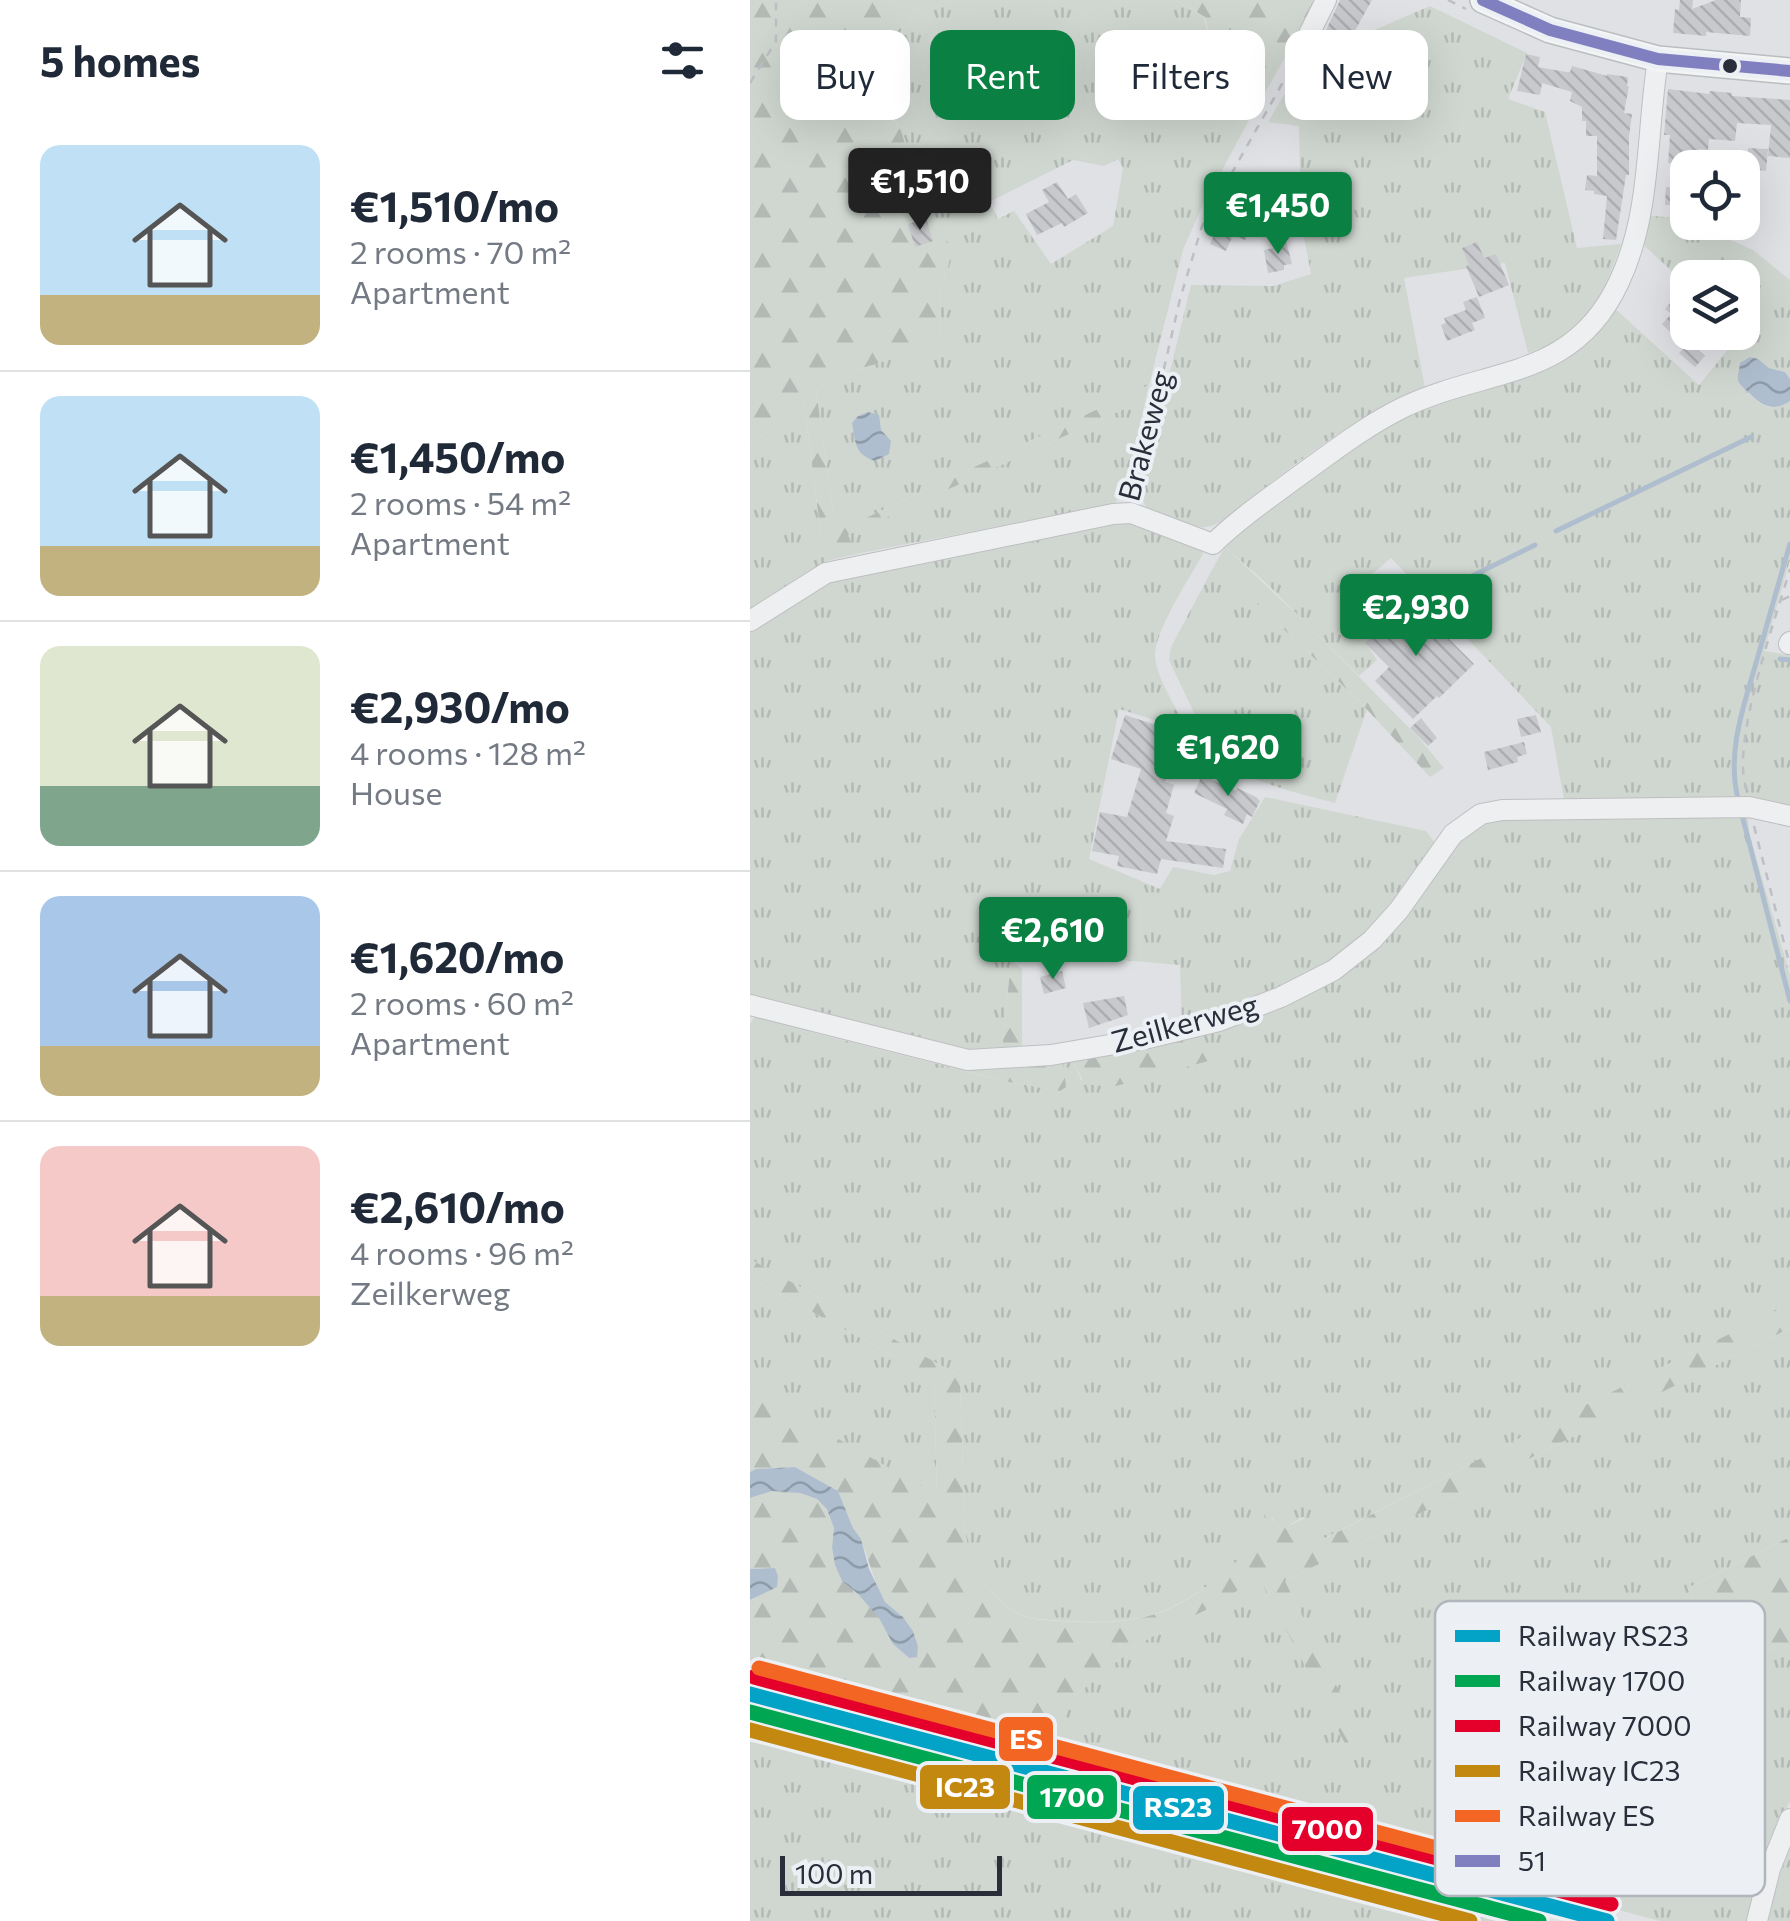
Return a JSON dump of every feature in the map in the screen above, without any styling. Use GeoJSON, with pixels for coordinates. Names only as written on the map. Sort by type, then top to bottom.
{"type":"FeatureCollection","features":[{"type":"Feature","properties":{"kind":"main road"},"geometry":{"type":"LineString","coordinates":[[1483,0],[1550,30],[1658,58],[1790,72]]}},
{"type":"Feature","properties":{"kind":"street"},"geometry":{"type":"LineString","coordinates":[[1311,30],[1326,0]]}},
{"type":"Feature","properties":{"kind":"street"},"geometry":{"type":"LineString","coordinates":[[1131,512],[1213,544],[1250,512],[1375,423],[1407,406],[1512,372],[1562,350],[1590,329],[1616,289],[1635,239],[1644,200],[1658,58]]}},
{"type":"Feature","properties":{"kind":"street","name":"Brakeweg"},"geometry":{"type":"LineString","coordinates":[[750,621],[826,573],[1131,512]]}},
{"type":"Feature","properties":{"kind":"street","name":"Zeilkerweg"},"geometry":{"type":"LineString","coordinates":[[750,1005],[968,1060],[1051,1054],[1144,1040],[1219,1021],[1281,997],[1334,970],[1372,940],[1399,910],[1453,834],[1481,814],[1502,810],[1747,808],[1790,816]]}},
{"type":"Feature","properties":{"kind":"street"},"geometry":{"type":"LineString","coordinates":[[1765,1888],[1790,1818]]}},
{"type":"Feature","properties":{"kind":"street"},"geometry":{"type":"LineString","coordinates":[[1756,1921],[1763,1896]]}},
{"type":"Feature","properties":{"kind":"path"},"geometry":{"type":"LineString","coordinates":[[750,83],[776,41],[776,0]]}},
{"type":"Feature","properties":{"kind":"path","name":"Brakeweg"},"geometry":{"type":"LineString","coordinates":[[1131,512],[1180,300],[1202,226],[1285,77]]}},
{"type":"Feature","properties":{"kind":"path"},"geometry":{"type":"LineString","coordinates":[[1790,569],[1743,745],[1742,778],[1790,966]]}},
{"type":"Feature","properties":{"kind":"path"},"geometry":{"type":"LineString","coordinates":[[1781,600],[1790,596]]}},
{"type":"Feature","properties":{"kind":"path"},"geometry":{"type":"LineString","coordinates":[[750,1732],[1458,1921]]}},
{"type":"Feature","properties":{"kind":"green space"},"geometry":{"type":"Polygon","coordinates":[[[750,0],[921,0],[902,30],[780,30],[780,120],[894,120],[906,150],[900,214],[910,229],[937,231],[950,249],[949,265],[939,286],[941,329],[936,342],[838,375],[816,390],[836,532],[1149,385],[1146,399],[848,535],[856,554],[827,561],[804,402],[750,446],[750,0]]]}},
{"type":"Feature","properties":{"kind":"green space"},"geometry":{"type":"Polygon","coordinates":[[[921,0],[1176,0],[1204,17],[1207,30],[1095,30],[1095,120],[1248,122],[1183,250],[1149,385],[836,532],[816,390],[838,375],[936,342],[941,329],[939,285],[945,277],[900,214],[904,150],[894,120],[910,120],[910,30],[902,30],[921,0]],[[1118,159],[1104,166],[1073,160],[989,202],[998,219],[1014,211],[1051,264],[1113,226],[1123,168],[1118,159]]]}},
{"type":"Feature","properties":{"kind":"green space"},"geometry":{"type":"Polygon","coordinates":[[[1176,0],[1318,0],[1301,30],[1285,30],[1285,58],[1265,92],[1265,30],[1208,30],[1205,17],[1176,0]]]}},
{"type":"Feature","properties":{"kind":"green space"},"geometry":{"type":"Polygon","coordinates":[[[1430,6],[1527,53],[1508,99],[1545,112],[1577,248],[1621,244],[1600,296],[1575,331],[1528,353],[1505,263],[1404,278],[1425,388],[1346,428],[1214,525],[1190,526],[1147,509],[1142,499],[1143,482],[1191,285],[1273,286],[1311,274],[1301,221],[1299,126],[1268,122],[1285,94],[1285,120],[1428,120],[1428,30],[1374,30],[1430,6]]]}},
{"type":"Feature","properties":{"kind":"green space"},"geometry":{"type":"Polygon","coordinates":[[[1644,215],[1670,217],[1670,240],[1730,240],[1753,250],[1790,280],[1790,379],[1785,372],[1761,362],[1739,384],[1768,407],[1790,401],[1790,560],[1764,651],[1790,655],[1790,805],[1745,798],[1564,800],[1551,727],[1391,558],[1357,587],[1391,623],[1367,645],[1377,660],[1359,676],[1225,547],[1239,526],[1414,407],[1514,375],[1611,305],[1699,385],[1727,350],[1760,350],[1760,260],[1670,260],[1670,269],[1639,241],[1644,215]]]}},
{"type":"Feature","properties":{"kind":"green space"},"geometry":{"type":"Polygon","coordinates":[[[1146,399],[1129,471],[1114,504],[856,554],[847,535],[1146,399]]]}},
{"type":"Feature","properties":{"kind":"green space"},"geometry":{"type":"Polygon","coordinates":[[[804,402],[827,561],[750,610],[750,446],[804,402]]]}},
{"type":"Feature","properties":{"kind":"green space"},"geometry":{"type":"Polygon","coordinates":[[[1112,520],[1139,520],[1203,549],[1203,554],[1166,619],[1155,656],[1163,684],[1187,730],[1119,709],[1089,859],[1160,889],[1173,867],[1214,875],[1230,871],[1239,839],[1265,797],[1426,831],[1436,844],[1397,903],[1310,976],[1182,1025],[1180,965],[1017,951],[1011,960],[1002,1052],[976,1053],[750,998],[750,629],[832,577],[1112,520]]]}},
{"type":"Feature","properties":{"kind":"green space"},"geometry":{"type":"Polygon","coordinates":[[[1225,547],[1305,622],[1444,768],[1430,777],[1358,700],[1214,566],[1225,547]]]}},
{"type":"Feature","properties":{"kind":"green space"},"geometry":{"type":"Polygon","coordinates":[[[1214,566],[1224,571],[1367,709],[1335,803],[1257,780],[1215,757],[1169,660],[1171,647],[1214,566]]]}},
{"type":"Feature","properties":{"kind":"green space"},"geometry":{"type":"Polygon","coordinates":[[[1748,813],[1749,833],[1790,975],[1790,1304],[1323,1539],[1316,1524],[1303,1517],[1277,1528],[1272,1517],[1256,1543],[1229,1569],[1199,1592],[1163,1611],[1116,1621],[1067,1621],[1024,1616],[1003,1603],[977,1573],[966,1538],[960,1376],[750,1259],[750,1024],[756,1014],[1004,1081],[1060,1091],[1063,1062],[1073,1060],[1081,1080],[1211,1060],[1203,1035],[1375,947],[1410,913],[1455,841],[1484,818],[1748,813]]]}},
{"type":"Feature","properties":{"kind":"green space"},"geometry":{"type":"Polygon","coordinates":[[[1011,960],[1022,969],[1022,1051],[1002,1052],[1011,960]]]}},
{"type":"Feature","properties":{"kind":"green space"},"geometry":{"type":"Polygon","coordinates":[[[1203,1035],[1212,1060],[1112,1087],[1084,1084],[1073,1060],[1203,1035]]]}},
{"type":"Feature","properties":{"kind":"green space"},"geometry":{"type":"Polygon","coordinates":[[[1063,1062],[1066,1087],[1060,1091],[959,1069],[991,1069],[1063,1062]]]}},
{"type":"Feature","properties":{"kind":"green space"},"geometry":{"type":"Polygon","coordinates":[[[750,1259],[960,1376],[964,1512],[972,1561],[984,1584],[1015,1612],[1029,1618],[1058,1621],[1119,1621],[1163,1611],[1203,1589],[1249,1550],[1259,1537],[1265,1508],[1278,1528],[1307,1517],[1324,1539],[1790,1304],[1790,1328],[1285,1581],[1367,1748],[1352,1757],[1258,1575],[1222,1602],[1132,1649],[1070,1700],[1058,1737],[1435,1840],[1435,1861],[1051,1755],[750,1678],[750,1600],[775,1568],[750,1569],[750,1498],[772,1491],[800,1493],[817,1499],[828,1509],[834,1528],[832,1547],[842,1581],[880,1618],[893,1644],[909,1658],[918,1646],[903,1617],[885,1602],[838,1491],[795,1467],[750,1472],[750,1389],[937,1495],[934,1378],[750,1278],[750,1259]]]}},
{"type":"Feature","properties":{"kind":"green space"},"geometry":{"type":"Polygon","coordinates":[[[750,1278],[934,1378],[937,1496],[750,1389],[750,1278]]]}},
{"type":"Feature","properties":{"kind":"green space"},"geometry":{"type":"Polygon","coordinates":[[[1790,1328],[1790,1537],[1688,1588],[1696,1601],[1435,1601],[1435,1840],[1057,1737],[1070,1700],[1132,1649],[1222,1602],[1259,1574],[1353,1756],[1366,1747],[1285,1581],[1790,1328]]]}},
{"type":"Feature","properties":{"kind":"green space"},"geometry":{"type":"Polygon","coordinates":[[[1790,1537],[1790,1654],[1765,1648],[1765,1601],[1696,1601],[1688,1588],[1790,1537]]]}},
{"type":"Feature","properties":{"kind":"green space"},"geometry":{"type":"Polygon","coordinates":[[[1765,1648],[1790,1654],[1790,1801],[1765,1869],[1765,1648]]]}},
{"type":"Feature","properties":{"kind":"green space"},"geometry":{"type":"Polygon","coordinates":[[[750,1712],[1435,1893],[1435,1896],[1542,1921],[1476,1921],[750,1726],[750,1712]]]}},
{"type":"Feature","properties":{"kind":"green space"},"geometry":{"type":"Polygon","coordinates":[[[750,1738],[1403,1909],[1435,1921],[750,1921],[750,1738]]]}},
{"type":"Feature","properties":{"kind":"green space"},"geometry":{"type":"Polygon","coordinates":[[[1790,1848],[1790,1921],[1763,1921],[1786,1858],[1790,1848]]]}},
{"type":"Feature","properties":{"kind":"green space"},"geometry":{"type":"Polygon","coordinates":[[[1566,1896],[1756,1896],[1748,1921],[1660,1921],[1566,1896]]]}},
{"type":"Feature","properties":{"kind":"water"},"geometry":{"type":"Polygon","coordinates":[[[1750,357],[1785,372],[1790,379],[1790,401],[1767,406],[1741,385],[1740,363],[1750,357]]]}},
{"type":"Feature","properties":{"kind":"water"},"geometry":{"type":"Polygon","coordinates":[[[868,412],[879,415],[881,430],[891,441],[889,454],[875,461],[860,451],[852,423],[868,412]]]}},
{"type":"Feature","properties":{"kind":"water"},"geometry":{"type":"Polygon","coordinates":[[[795,1467],[838,1491],[885,1602],[913,1631],[917,1657],[909,1658],[893,1644],[879,1618],[842,1581],[832,1547],[834,1528],[827,1509],[817,1499],[772,1491],[750,1498],[750,1472],[795,1467]]]}},
{"type":"Feature","properties":{"kind":"water"},"geometry":{"type":"Polygon","coordinates":[[[775,1568],[777,1587],[750,1600],[750,1569],[775,1568]]]}},
{"type":"Feature","properties":{"kind":"building"},"geometry":{"type":"Polygon","coordinates":[[[1340,0],[1372,0],[1355,30],[1326,30],[1340,0]]]}},
{"type":"Feature","properties":{"kind":"building"},"geometry":{"type":"Polygon","coordinates":[[[1680,0],[1693,0],[1692,9],[1716,0],[1741,0],[1740,17],[1751,18],[1750,36],[1673,33],[1675,9],[1679,10],[1680,0]]]}},
{"type":"Feature","properties":{"kind":"building"},"geometry":{"type":"Polygon","coordinates":[[[1526,54],[1540,57],[1538,67],[1570,72],[1572,66],[1607,76],[1628,77],[1624,113],[1632,114],[1629,175],[1616,240],[1603,239],[1607,196],[1585,190],[1587,175],[1597,176],[1597,136],[1586,136],[1582,107],[1570,101],[1572,92],[1542,83],[1540,95],[1517,91],[1526,54]]]}},
{"type":"Feature","properties":{"kind":"building"},"geometry":{"type":"Polygon","coordinates":[[[1668,89],[1790,100],[1790,158],[1768,156],[1771,125],[1737,123],[1735,141],[1709,139],[1708,150],[1670,150],[1670,163],[1668,163],[1670,135],[1664,135],[1668,89]]]}},
{"type":"Feature","properties":{"kind":"building"},"geometry":{"type":"Polygon","coordinates":[[[1768,149],[1766,171],[1760,170],[1760,150],[1748,150],[1768,149]]]}},
{"type":"Feature","properties":{"kind":"building"},"geometry":{"type":"Polygon","coordinates":[[[1057,182],[1068,199],[1076,194],[1088,213],[1064,227],[1062,223],[1037,235],[1026,214],[1049,202],[1042,190],[1057,182]]]}},
{"type":"Feature","properties":{"kind":"building"},"geometry":{"type":"Polygon","coordinates":[[[1666,187],[1670,187],[1670,205],[1665,205],[1666,187]]]}},
{"type":"Feature","properties":{"kind":"building"},"geometry":{"type":"Polygon","coordinates":[[[1231,197],[1248,204],[1239,222],[1251,228],[1245,240],[1233,235],[1226,251],[1210,244],[1231,197]]]}},
{"type":"Feature","properties":{"kind":"building"},"geometry":{"type":"Polygon","coordinates":[[[926,218],[933,241],[915,247],[908,224],[926,218]]]}},
{"type":"Feature","properties":{"kind":"building"},"geometry":{"type":"Polygon","coordinates":[[[1286,241],[1292,264],[1268,273],[1264,250],[1286,241]]]}},
{"type":"Feature","properties":{"kind":"building"},"geometry":{"type":"Polygon","coordinates":[[[1477,242],[1484,258],[1496,254],[1509,285],[1479,297],[1462,248],[1477,242]]]}},
{"type":"Feature","properties":{"kind":"building"},"geometry":{"type":"Polygon","coordinates":[[[1477,297],[1485,318],[1472,323],[1475,330],[1447,341],[1441,325],[1446,323],[1444,318],[1466,310],[1463,302],[1477,297]]]}},
{"type":"Feature","properties":{"kind":"building"},"geometry":{"type":"Polygon","coordinates":[[[1670,315],[1670,332],[1662,324],[1670,315]]]}},
{"type":"Feature","properties":{"kind":"building"},"geometry":{"type":"Polygon","coordinates":[[[1699,350],[1705,356],[1695,367],[1679,353],[1699,350]]]}},
{"type":"Feature","properties":{"kind":"building"},"geometry":{"type":"Polygon","coordinates":[[[1409,599],[1474,664],[1413,719],[1375,681],[1389,667],[1365,643],[1409,599]]]}},
{"type":"Feature","properties":{"kind":"building"},"geometry":{"type":"Polygon","coordinates":[[[1125,715],[1181,733],[1165,782],[1174,785],[1166,813],[1174,816],[1166,841],[1226,849],[1223,868],[1161,859],[1157,874],[1117,866],[1119,856],[1092,851],[1100,812],[1127,817],[1141,769],[1111,759],[1125,715]]]}},
{"type":"Feature","properties":{"kind":"building"},"geometry":{"type":"Polygon","coordinates":[[[1536,715],[1541,732],[1521,737],[1517,719],[1536,715]]]}},
{"type":"Feature","properties":{"kind":"building"},"geometry":{"type":"Polygon","coordinates":[[[1421,718],[1437,738],[1428,746],[1410,728],[1421,718]]]}},
{"type":"Feature","properties":{"kind":"building"},"geometry":{"type":"Polygon","coordinates":[[[1524,742],[1527,754],[1517,757],[1518,762],[1488,770],[1484,752],[1524,742]]]}},
{"type":"Feature","properties":{"kind":"building"},"geometry":{"type":"Polygon","coordinates":[[[1202,775],[1256,797],[1260,801],[1252,817],[1247,814],[1243,824],[1224,815],[1227,809],[1194,793],[1202,775]]]}},
{"type":"Feature","properties":{"kind":"building"},"geometry":{"type":"Polygon","coordinates":[[[1062,971],[1066,988],[1044,994],[1040,977],[1062,971]]]}},
{"type":"Feature","properties":{"kind":"building"},"geometry":{"type":"Polygon","coordinates":[[[1124,996],[1128,1015],[1089,1028],[1083,1003],[1124,996]]]}},
{"type":"Feature","properties":{"kind":"waterway"},"geometry":{"type":"LineString","coordinates":[[1556,531],[1751,437]]}},
{"type":"Feature","properties":{"kind":"waterway"},"geometry":{"type":"LineString","coordinates":[[1738,799],[1734,763],[1739,727],[1790,544]]}},
{"type":"Feature","properties":{"kind":"waterway"},"geometry":{"type":"LineString","coordinates":[[1470,577],[1535,545]]}},
{"type":"Feature","properties":{"kind":"waterway"},"geometry":{"type":"LineString","coordinates":[[1780,659],[1790,660]]}},
{"type":"Feature","properties":{"kind":"waterway"},"geometry":{"type":"LineString","coordinates":[[1742,815],[1790,1001]]}},
{"type":"Feature","properties":{"kind":"rail line","name":"ES"},"geometry":{"type":"LineString","coordinates":[[759,1668],[1435,1848]]}},
{"type":"Feature","properties":{"kind":"rail line","name":"7000"},"geometry":{"type":"LineString","coordinates":[[754,1677],[1435,1857]]}},
{"type":"Feature","properties":{"kind":"rail line","name":"RS23"},"geometry":{"type":"LineString","coordinates":[[750,1694],[1435,1875]]}},
{"type":"Feature","properties":{"kind":"rail line","name":"1700"},"geometry":{"type":"LineString","coordinates":[[750,1712],[1435,1893]]}},
{"type":"Feature","properties":{"kind":"rail line","name":"IC23"},"geometry":{"type":"LineString","coordinates":[[750,1730],[1470,1921]]}},
{"type":"Feature","properties":{"kind":"rail line","name":"1700"},"geometry":{"type":"LineString","coordinates":[[1445,1896],[1539,1921]]}},
{"type":"Feature","properties":{"kind":"rail line","name":"RS23"},"geometry":{"type":"LineString","coordinates":[[1513,1896],[1607,1921]]}},
{"type":"Feature","properties":{"kind":"rail line","name":"7000"},"geometry":{"type":"LineString","coordinates":[[1581,1896],[1611,1904]]}},
{"type":"Feature","properties":{"kind":"transit line","name":"51"},"geometry":{"type":"LineString","coordinates":[[1483,0],[1550,30],[1658,59],[1790,71]]}}]}
